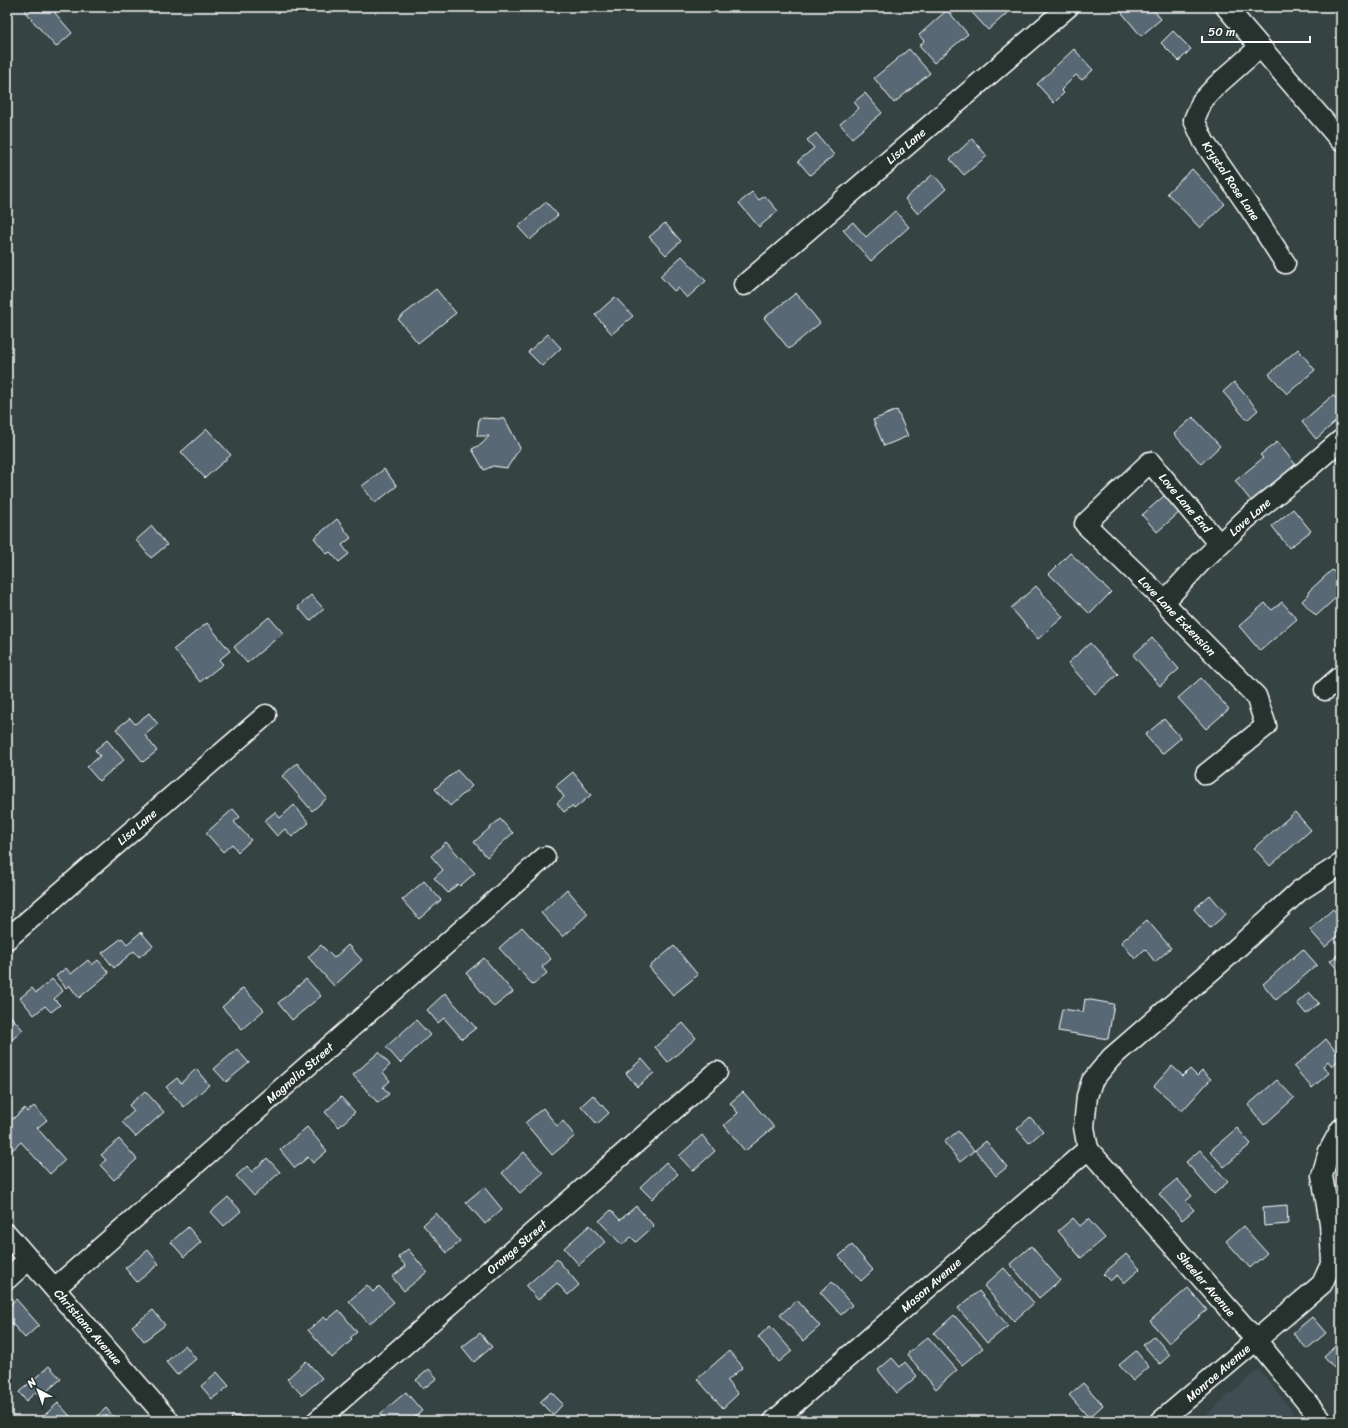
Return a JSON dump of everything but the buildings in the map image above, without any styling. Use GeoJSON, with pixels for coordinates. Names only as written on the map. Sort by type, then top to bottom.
{"type":"FeatureCollection","features":[{"type":"Feature","properties":{"kind":"street","name":"Lisa Lane"},"geometry":{"type":"LineString","coordinates":[[744,285],[1068,7]]}},
{"type":"Feature","properties":{"kind":"street"},"geometry":{"type":"LineString","coordinates":[[1226,7],[1341,141]]}},
{"type":"Feature","properties":{"kind":"street","name":"Krystal Rose Lane"},"geometry":{"type":"LineString","coordinates":[[1260,47],[1217,85],[1202,101],[1194,120],[1204,142],[1251,210],[1285,263]]}},
{"type":"Feature","properties":{"kind":"street","name":"Love Lane"},"geometry":{"type":"LineString","coordinates":[[1165,602],[1200,563],[1246,519],[1341,440]]}},
{"type":"Feature","properties":{"kind":"street","name":"Love Lane End"},"geometry":{"type":"LineString","coordinates":[[1150,462],[1220,544]]}},
{"type":"Feature","properties":{"kind":"street","name":"Love Lane Extension"},"geometry":{"type":"LineString","coordinates":[[1150,462],[1085,524],[1165,602],[1170,609],[1256,696],[1266,726],[1206,774]]}},
{"type":"Feature","properties":{"kind":"street"},"geometry":{"type":"LineString","coordinates":[[1325,690],[1341,676]]}},
{"type":"Feature","properties":{"kind":"street","name":"Lisa Lane"},"geometry":{"type":"LineString","coordinates":[[7,939],[266,714]]}},
{"type":"Feature","properties":{"kind":"street","name":"Magnolia Street"},"geometry":{"type":"LineString","coordinates":[[55,1288],[546,858]]}},
{"type":"Feature","properties":{"kind":"street"},"geometry":{"type":"LineString","coordinates":[[1088,1149],[1084,1127],[1087,1096],[1092,1081],[1111,1058],[1226,958],[1299,891],[1341,864]]}},
{"type":"Feature","properties":{"kind":"street","name":"Orange Street"},"geometry":{"type":"LineString","coordinates":[[317,1421],[717,1072]]}},
{"type":"Feature","properties":{"kind":"street","name":"Monroe Avenue"},"geometry":{"type":"LineString","coordinates":[[1161,1421],[1322,1284],[1332,1262],[1330,1223],[1322,1176],[1329,1150],[1341,1129]]}},
{"type":"Feature","properties":{"kind":"street","name":"Sheeler Avenue"},"geometry":{"type":"LineString","coordinates":[[1088,1149],[1256,1340],[1322,1421]]}},
{"type":"Feature","properties":{"kind":"street","name":"Mason Avenue"},"geometry":{"type":"LineString","coordinates":[[774,1421],[1088,1149]]}},
{"type":"Feature","properties":{"kind":"street","name":"Christiana Avenue"},"geometry":{"type":"LineString","coordinates":[[7,1234],[55,1288],[164,1419]]}},
{"type":"Feature","properties":{"kind":"street"},"geometry":{"type":"LineString","coordinates":[[7,1279],[29,1259]]}},
{"type":"Feature","properties":{"kind":"shaded area"},"geometry":{"type":"Polygon","coordinates":[[[1259,1369],[1300,1421],[1199,1421],[1259,1369]]]}}]}
